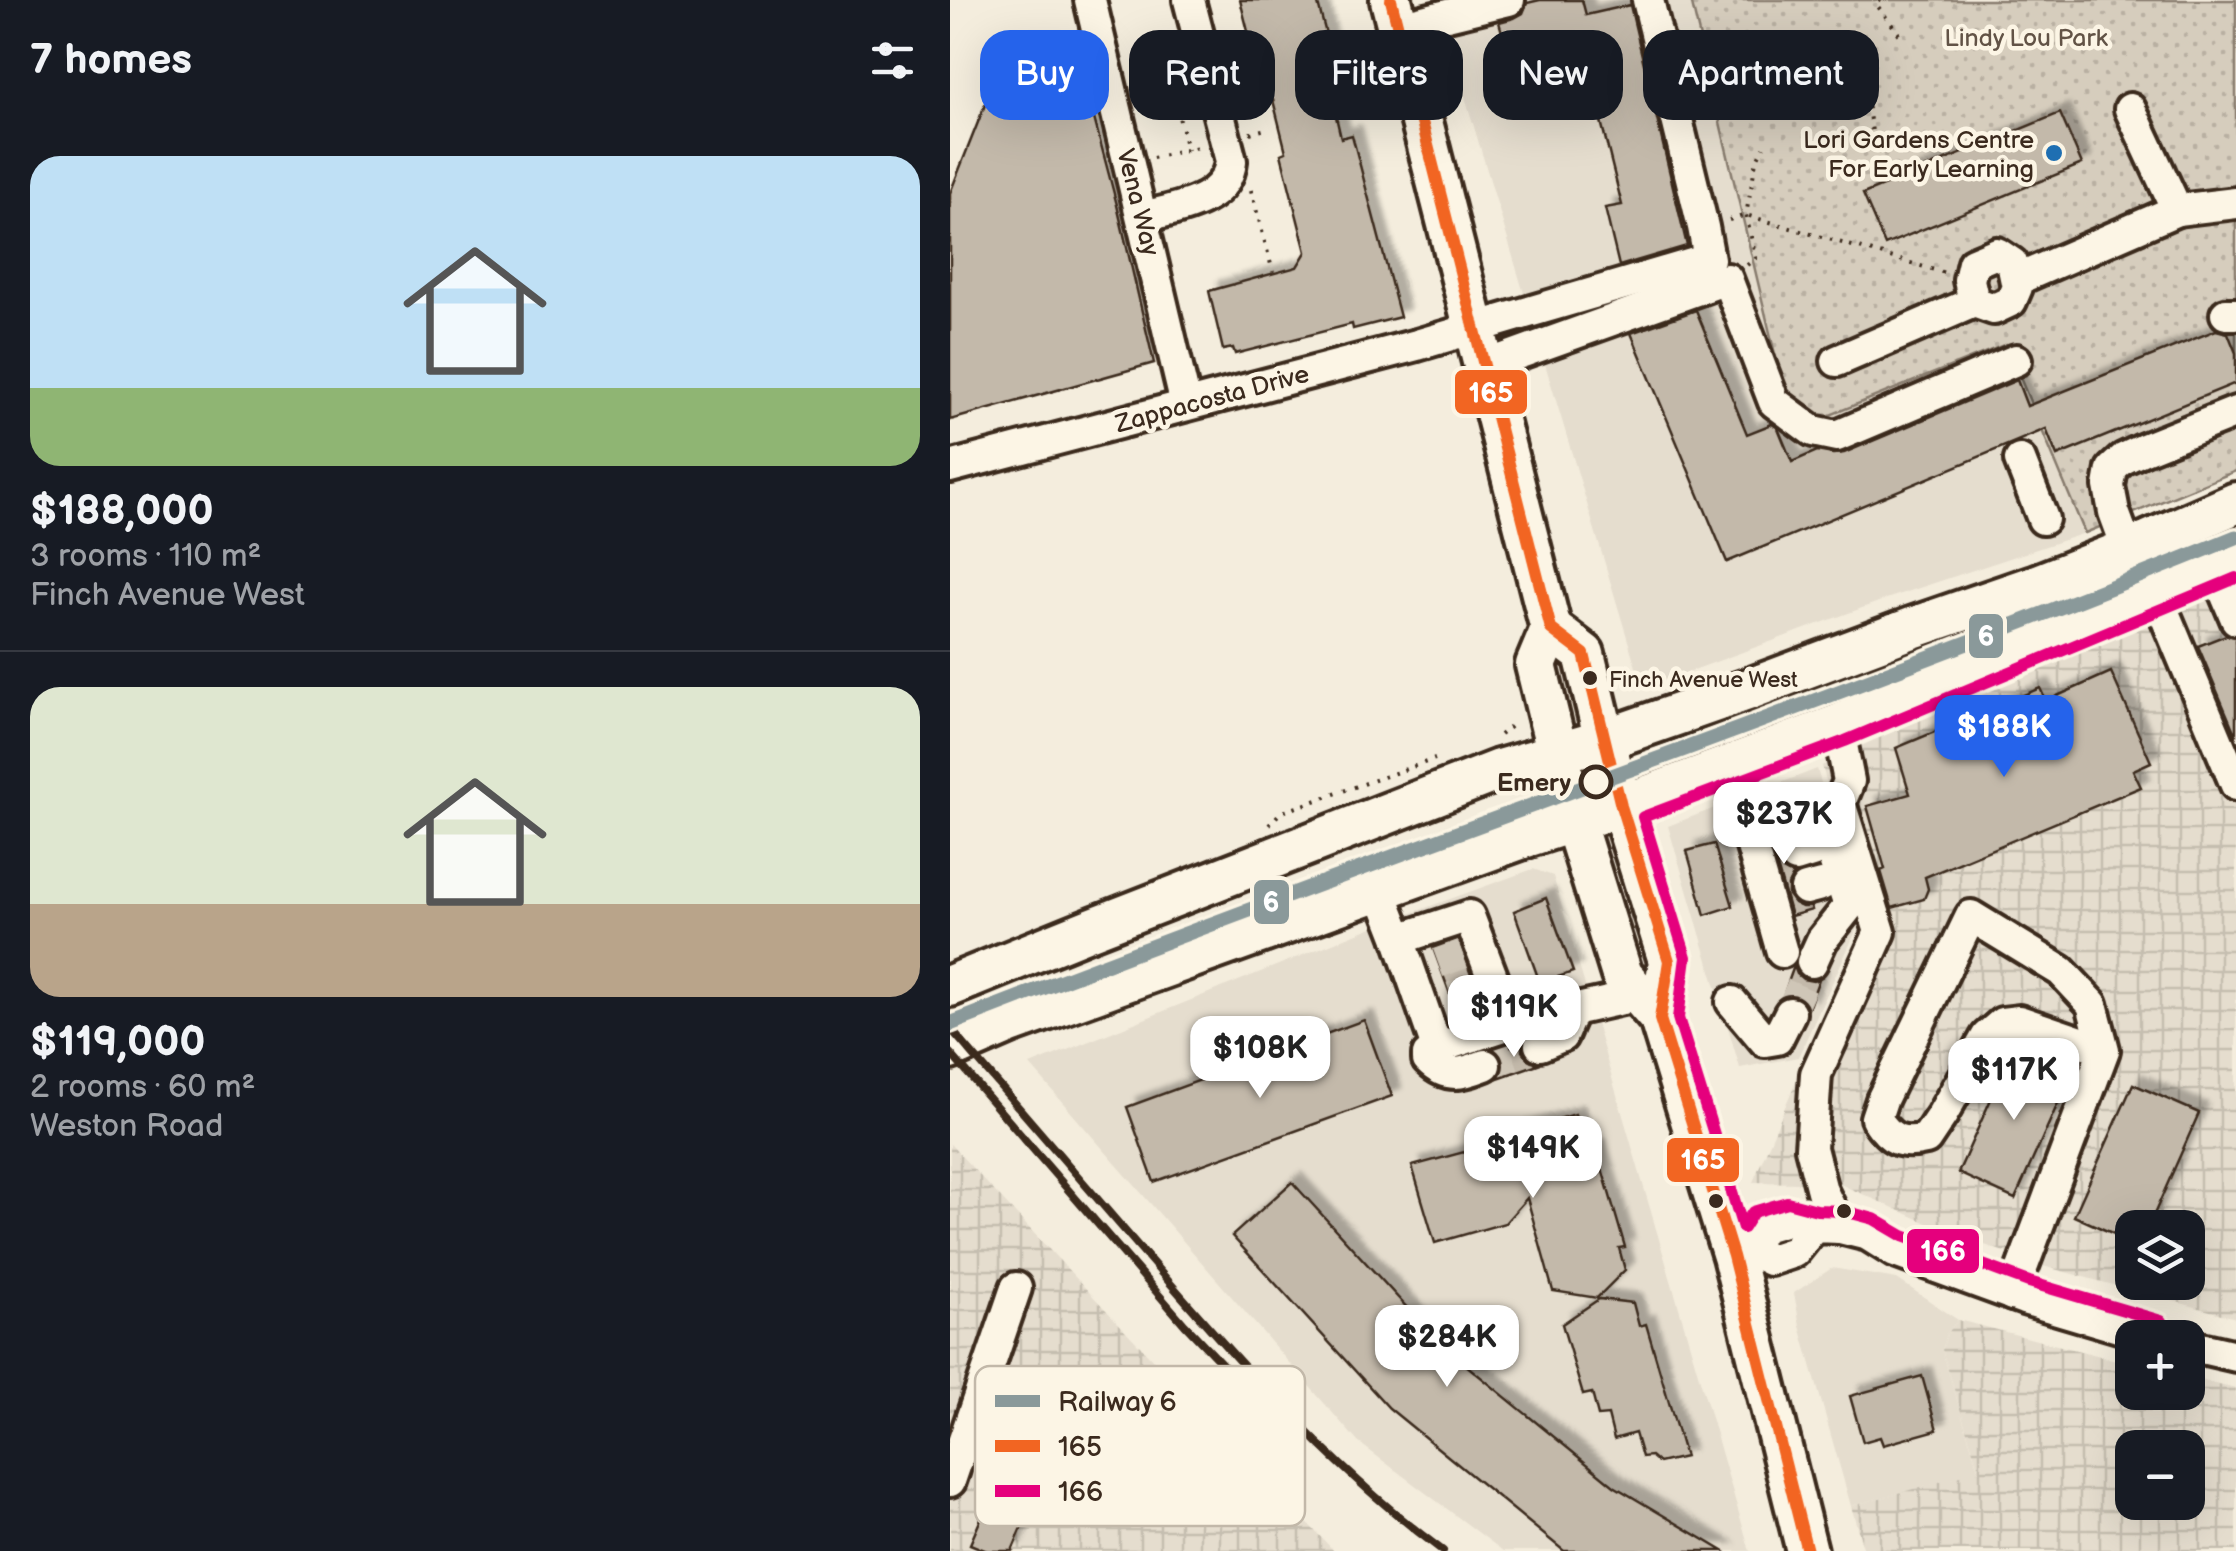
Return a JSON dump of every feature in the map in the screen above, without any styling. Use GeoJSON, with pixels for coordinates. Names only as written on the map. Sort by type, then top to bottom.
{"type":"FeatureCollection","features":[{"type":"Feature","properties":{"kind":"main road"},"geometry":{"type":"LineString","coordinates":[[1394,14],[1550,629],[1536,665],[1574,820],[1622,975],[1650,1007],[1741,1253],[1808,1551]]}},
{"type":"Feature","properties":{"kind":"main road"},"geometry":{"type":"LineString","coordinates":[[950,986],[1463,784],[1748,690],[2128,550],[2236,503]]}},
{"type":"Feature","properties":{"kind":"main road"},"geometry":{"type":"LineString","coordinates":[[950,1049],[1010,1023],[1838,725],[2225,563]]}},
{"type":"Feature","properties":{"kind":"main road"},"geometry":{"type":"LineString","coordinates":[[1550,629],[1584,654],[1621,806],[1669,961],[1650,1007]]}},
{"type":"Feature","properties":{"kind":"street","name":"Vena Way"},"geometry":{"type":"LineString","coordinates":[[1090,0],[1186,405]]}},
{"type":"Feature","properties":{"kind":"street"},"geometry":{"type":"LineString","coordinates":[[1143,217],[1202,201],[1221,186],[1230,170],[1231,161],[1188,0]]}},
{"type":"Feature","properties":{"kind":"street"},"geometry":{"type":"LineString","coordinates":[[1394,14],[1509,0]]}},
{"type":"Feature","properties":{"kind":"street","name":"Zappacosta Drive"},"geometry":{"type":"LineString","coordinates":[[950,467],[1417,344],[1709,259],[1648,0]]}},
{"type":"Feature","properties":{"kind":"street"},"geometry":{"type":"LineString","coordinates":[[2130,109],[2176,210]]}},
{"type":"Feature","properties":{"kind":"street"},"geometry":{"type":"LineString","coordinates":[[1838,361],[1972,291],[1994,309],[2011,301],[2018,287],[2016,280],[2176,210],[2236,203]]}},
{"type":"Feature","properties":{"kind":"street"},"geometry":{"type":"LineString","coordinates":[[1484,366],[1727,279],[1774,402],[1813,431],[1837,436],[2016,360]]}},
{"type":"Feature","properties":{"kind":"street"},"geometry":{"type":"LineString","coordinates":[[2128,550],[2108,486],[2112,469],[2144,449],[2236,412]]}},
{"type":"Feature","properties":{"kind":"street"},"geometry":{"type":"LineString","coordinates":[[2020,460],[2043,518]]}},
{"type":"Feature","properties":{"kind":"street"},"geometry":{"type":"LineString","coordinates":[[2225,563],[2236,618]]}},
{"type":"Feature","properties":{"kind":"street"},"geometry":{"type":"LineString","coordinates":[[2155,591],[2236,785]]}},
{"type":"Feature","properties":{"kind":"street"},"geometry":{"type":"LineString","coordinates":[[1827,1227],[1811,1148],[1816,1074],[1880,932],[1840,803],[1849,782],[1838,725]]}},
{"type":"Feature","properties":{"kind":"street"},"geometry":{"type":"LineString","coordinates":[[1782,952],[1793,893],[1780,837],[1819,814],[1849,906],[1814,944]]}},
{"type":"Feature","properties":{"kind":"street"},"geometry":{"type":"LineString","coordinates":[[1380,890],[1399,939],[1448,960],[1461,994],[1510,1024]]}},
{"type":"Feature","properties":{"kind":"street"},"geometry":{"type":"LineString","coordinates":[[1399,939],[1469,916],[1448,960],[1461,994],[1436,1048]]}},
{"type":"Feature","properties":{"kind":"street"},"geometry":{"type":"LineString","coordinates":[[2012,1295],[2104,1050],[2092,1004],[2061,972],[1971,916],[1882,1100],[1876,1118],[1886,1133],[1908,1143],[1926,1138],[1987,1036],[2002,1023],[2020,1021],[2104,1050]]}},
{"type":"Feature","properties":{"kind":"street"},"geometry":{"type":"LineString","coordinates":[[1732,1002],[1765,1040],[1777,1039],[1790,1013]]}},
{"type":"Feature","properties":{"kind":"street"},"geometry":{"type":"LineString","coordinates":[[1485,1066],[1450,1074],[1434,1066],[1428,1055],[1436,1048],[1510,1024],[1573,1010],[1650,1007]]}},
{"type":"Feature","properties":{"kind":"street"},"geometry":{"type":"LineString","coordinates":[[1540,1046],[1562,1036],[1573,1010]]}},
{"type":"Feature","properties":{"kind":"street"},"geometry":{"type":"LineString","coordinates":[[1741,1253],[1770,1260],[1794,1252],[1827,1227],[1868,1234],[1895,1252],[2012,1295],[2115,1326]]}},
{"type":"Feature","properties":{"kind":"street"},"geometry":{"type":"LineString","coordinates":[[989,1366],[1016,1288]]}},
{"type":"Feature","properties":{"kind":"street"},"geometry":{"type":"LineString","coordinates":[[2205,1349],[2236,1356]]}},
{"type":"Feature","properties":{"kind":"street"},"geometry":{"type":"LineString","coordinates":[[950,1480],[975,1407]]}},
{"type":"Feature","properties":{"kind":"path"},"geometry":{"type":"LineString","coordinates":[[1880,0],[1876,4],[1904,39]]}},
{"type":"Feature","properties":{"kind":"path"},"geometry":{"type":"LineString","coordinates":[[1180,120],[1187,150]]}},
{"type":"Feature","properties":{"kind":"path"},"geometry":{"type":"LineString","coordinates":[[1870,120],[1882,186]]}},
{"type":"Feature","properties":{"kind":"path"},"geometry":{"type":"LineString","coordinates":[[1727,279],[1756,258],[1746,215],[1756,161],[1764,147]]}},
{"type":"Feature","properties":{"kind":"path"},"geometry":{"type":"LineString","coordinates":[[1247,176],[1272,272]]}},
{"type":"Feature","properties":{"kind":"path"},"geometry":{"type":"LineString","coordinates":[[1746,215],[1972,291]]}},
{"type":"Feature","properties":{"kind":"path"},"geometry":{"type":"LineString","coordinates":[[1498,737],[1518,720],[1518,713]]}},
{"type":"Feature","properties":{"kind":"path"},"geometry":{"type":"LineString","coordinates":[[1280,813],[1443,756]]}},
{"type":"Feature","properties":{"kind":"shaded area"},"geometry":{"type":"Polygon","coordinates":[[[1436,0],[1691,0],[1698,30],[1643,30],[1643,120],[1720,120],[1793,429],[2006,343],[2085,533],[1892,597],[1661,682],[1641,684],[1463,90],[1463,30],[1445,30],[1436,0]]]}},
{"type":"Feature","properties":{"kind":"shaded area"},"geometry":{"type":"Polygon","coordinates":[[[2236,580],[2236,1318],[2169,1300],[2205,1300],[2205,1210],[2115,1210],[2115,1285],[2043,1266],[1943,1230],[1840,1184],[1753,1182],[1865,919],[1822,766],[2236,580]]]}},
{"type":"Feature","properties":{"kind":"shaded area"},"geometry":{"type":"Polygon","coordinates":[[[1817,769],[1861,920],[1798,1057],[1740,1068],[1668,826],[1817,769]]]}},
{"type":"Feature","properties":{"kind":"shaded area"},"geometry":{"type":"Polygon","coordinates":[[[1533,869],[1553,876],[1750,1551],[1503,1551],[1358,1442],[1305,1381],[1305,1366],[1292,1366],[1030,1065],[1370,928],[1533,869]]]}},
{"type":"Feature","properties":{"kind":"shaded area"},"geometry":{"type":"Polygon","coordinates":[[[950,1144],[1159,1366],[975,1366],[975,1526],[1305,1526],[1305,1521],[1334,1551],[950,1551],[950,1144]]]}},
{"type":"Feature","properties":{"kind":"shaded area"},"geometry":{"type":"Polygon","coordinates":[[[1832,1268],[1897,1279],[1958,1320],[1947,1334],[1942,1350],[1979,1472],[1851,1506],[1794,1293],[1832,1268]]]}},
{"type":"Feature","properties":{"kind":"shaded area"},"geometry":{"type":"Polygon","coordinates":[[[1958,1320],[2115,1360],[2115,1410],[2205,1410],[2205,1381],[2236,1388],[2236,1551],[1864,1551],[1851,1506],[1979,1471],[1942,1350],[1947,1334],[1958,1320]]]}},
{"type":"Feature","properties":{"kind":"green space","name":"Lindy Lou Park"},"geometry":{"type":"Polygon","coordinates":[[[1691,0],[2236,0],[2236,471],[2085,533],[2006,344],[1793,430],[1719,120],[1879,120],[1879,30],[1698,30],[1691,0]]]}},
{"type":"Feature","properties":{"kind":"building"},"geometry":{"type":"Polygon","coordinates":[[[1240,0],[1317,0],[1325,30],[1295,30],[1295,120],[1337,120],[1341,138],[1352,135],[1400,317],[1353,329],[1352,324],[1235,354],[1233,348],[1223,350],[1209,291],[1297,267],[1306,252],[1281,154],[1286,152],[1275,108],[1275,30],[1248,30],[1240,0]]]}},
{"type":"Feature","properties":{"kind":"building"},"geometry":{"type":"Polygon","coordinates":[[[1582,0],[1586,15],[1630,5],[1643,60],[1643,120],[1657,120],[1687,246],[1619,266],[1605,208],[1622,205],[1601,120],[1623,120],[1623,30],[1501,30],[1499,22],[1523,13],[1527,3],[1582,0]]]}},
{"type":"Feature","properties":{"kind":"building"},"geometry":{"type":"Polygon","coordinates":[[[2060,113],[2082,164],[1885,245],[1863,194],[2060,113]]]}},
{"type":"Feature","properties":{"kind":"building"},"geometry":{"type":"Polygon","coordinates":[[[980,117],[1094,120],[1154,363],[950,420],[950,193],[980,117]]]}},
{"type":"Feature","properties":{"kind":"building"},"geometry":{"type":"Polygon","coordinates":[[[1696,310],[1747,434],[1772,424],[1778,428],[1792,462],[1817,451],[1844,453],[2017,380],[2027,406],[2216,330],[2228,333],[2236,353],[2236,383],[2057,456],[2046,429],[1727,562],[1631,333],[1696,310]]]}},
{"type":"Feature","properties":{"kind":"building"},"geometry":{"type":"Polygon","coordinates":[[[2226,635],[2236,637],[2236,736],[2198,646],[2226,635]]]}},
{"type":"Feature","properties":{"kind":"building"},"geometry":{"type":"Polygon","coordinates":[[[2111,672],[2151,762],[2133,770],[2141,787],[1925,877],[1928,889],[1924,899],[1892,908],[1867,806],[1910,794],[1896,748],[2040,688],[2046,701],[2111,672]]]}},
{"type":"Feature","properties":{"kind":"building"},"geometry":{"type":"Polygon","coordinates":[[[1774,827],[1788,829],[1791,839],[1778,854],[1783,870],[1793,875],[1788,895],[1794,903],[1812,910],[1791,916],[1768,834],[1774,827]]]}},
{"type":"Feature","properties":{"kind":"building"},"geometry":{"type":"Polygon","coordinates":[[[1714,844],[1733,906],[1705,915],[1687,851],[1714,844]]]}},
{"type":"Feature","properties":{"kind":"building"},"geometry":{"type":"Polygon","coordinates":[[[1546,898],[1573,972],[1540,983],[1514,911],[1546,898]]]}},
{"type":"Feature","properties":{"kind":"building"},"geometry":{"type":"Polygon","coordinates":[[[1458,940],[1485,1012],[1460,1021],[1433,948],[1458,940]]]}},
{"type":"Feature","properties":{"kind":"building"},"geometry":{"type":"Polygon","coordinates":[[[1794,966],[1803,979],[1819,979],[1808,1009],[1799,997],[1783,996],[1794,966]]]}},
{"type":"Feature","properties":{"kind":"building"},"geometry":{"type":"Polygon","coordinates":[[[1364,1020],[1392,1096],[1154,1182],[1127,1107],[1364,1020]]]}},
{"type":"Feature","properties":{"kind":"building"},"geometry":{"type":"Polygon","coordinates":[[[1522,1042],[1522,1051],[1538,1064],[1498,1078],[1504,1067],[1498,1051],[1522,1042]]]}},
{"type":"Feature","properties":{"kind":"building"},"geometry":{"type":"Polygon","coordinates":[[[2020,1048],[2057,1064],[2053,1075],[2068,1081],[2015,1199],[1958,1173],[2012,1052],[2017,1054],[2020,1048]]]}},
{"type":"Feature","properties":{"kind":"building"},"geometry":{"type":"Polygon","coordinates":[[[2133,1084],[2199,1113],[2156,1210],[2115,1210],[2115,1234],[2074,1216],[2133,1084]]]}},
{"type":"Feature","properties":{"kind":"building"},"geometry":{"type":"Polygon","coordinates":[[[1575,1114],[1586,1150],[1596,1148],[1625,1247],[1619,1248],[1625,1270],[1597,1298],[1553,1291],[1527,1198],[1505,1223],[1435,1243],[1412,1166],[1494,1144],[1496,1138],[1575,1114]]]}},
{"type":"Feature","properties":{"kind":"building"},"geometry":{"type":"Polygon","coordinates":[[[1292,1182],[1443,1347],[1444,1369],[1460,1360],[1614,1486],[1723,1551],[1564,1551],[1389,1408],[1232,1236],[1292,1182]]]}},
{"type":"Feature","properties":{"kind":"building"},"geometry":{"type":"Polygon","coordinates":[[[1599,1299],[1633,1303],[1639,1326],[1646,1324],[1685,1457],[1659,1463],[1651,1456],[1642,1457],[1635,1433],[1614,1439],[1608,1415],[1598,1416],[1592,1393],[1583,1395],[1562,1324],[1599,1299]]]}},
{"type":"Feature","properties":{"kind":"building"},"geometry":{"type":"Polygon","coordinates":[[[1922,1376],[1937,1430],[1883,1445],[1880,1437],[1863,1442],[1850,1396],[1922,1376]]]}},
{"type":"Feature","properties":{"kind":"building"},"geometry":{"type":"Polygon","coordinates":[[[978,1526],[1023,1526],[1012,1551],[987,1551],[970,1544],[978,1526]]]}},
{"type":"Feature","properties":{"kind":"tunnel"},"geometry":{"type":"LineString","coordinates":[[1762,834],[1788,828]]}},
{"type":"Feature","properties":{"kind":"tunnel"},"geometry":{"type":"LineString","coordinates":[[1438,963],[1463,954]]}},
{"type":"Feature","properties":{"kind":"tunnel"},"geometry":{"type":"LineString","coordinates":[[1790,1013],[1812,962]]}},
{"type":"Feature","properties":{"kind":"tunnel"},"geometry":{"type":"LineString","coordinates":[[1451,997],[1476,989]]}},
{"type":"Feature","properties":{"kind":"tunnel"},"geometry":{"type":"LineString","coordinates":[[1485,1065],[1540,1045]]}},
{"type":"Feature","properties":{"kind":"railway"},"geometry":{"type":"LineString","coordinates":[[950,1028],[1244,1366]]}},
{"type":"Feature","properties":{"kind":"railway"},"geometry":{"type":"LineString","coordinates":[[950,1053],[1224,1366]]}},
{"type":"Feature","properties":{"kind":"railway"},"geometry":{"type":"LineString","coordinates":[[1305,1430],[1362,1484],[1443,1551]]}},
{"type":"Feature","properties":{"kind":"rail line","name":"6"},"geometry":{"type":"LineString","coordinates":[[950,1024],[1916,663],[2236,537]]}},
{"type":"Feature","properties":{"kind":"transit line","name":"165"},"geometry":{"type":"LineString","coordinates":[[1391,0],[1551,629],[1584,654],[1621,806],[1669,961],[1660,1019],[1733,1256],[1807,1551]]}},
{"type":"Feature","properties":{"kind":"transit line","name":"166"},"geometry":{"type":"LineString","coordinates":[[2158,1320],[2029,1282],[1903,1236],[1874,1219],[1844,1211],[1817,1210],[1787,1202],[1753,1212],[1743,1228],[1678,1018],[1686,957],[1643,817],[1845,741],[2236,578]]}},
{"type":"Feature","properties":{"kind":"place","name":"Lori Gardens Centre For Early Learning"},"geometry":{"type":"Point","coordinates":[2054,153]}},
{"type":"Feature","properties":{"kind":"place","name":"Finch Avenue West"},"geometry":{"type":"Point","coordinates":[1590,678]}},
{"type":"Feature","properties":{"kind":"place","name":"Emery"},"geometry":{"type":"Point","coordinates":[1596,782]}}]}
